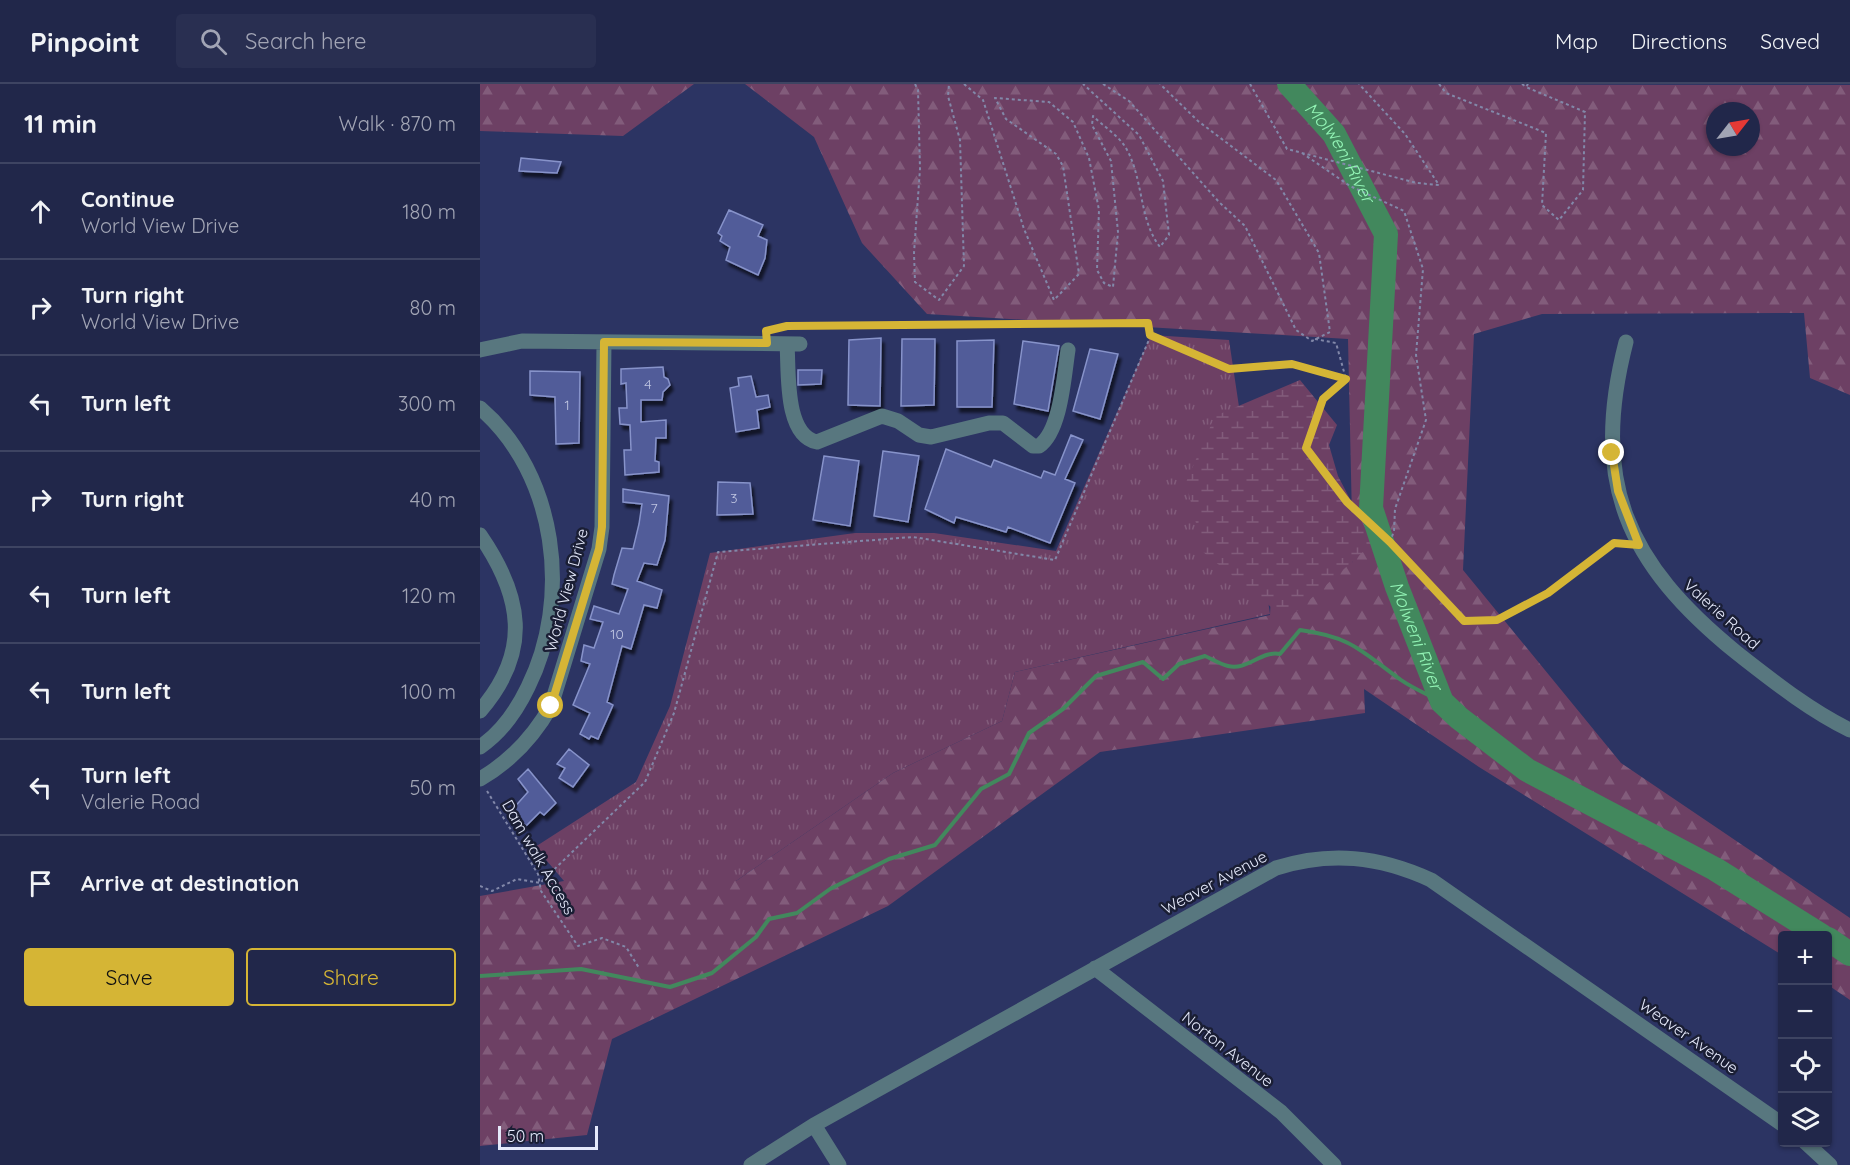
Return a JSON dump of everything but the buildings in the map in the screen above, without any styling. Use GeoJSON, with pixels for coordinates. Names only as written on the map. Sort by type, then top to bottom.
{"type":"FeatureCollection","features":[{"type":"Feature","properties":{"kind":"street"},"geometry":{"type":"LineString","coordinates":[[480,350],[522,341],[794,344],[795,421],[805,438],[817,442],[882,416],[898,421],[919,435],[931,437],[989,423],[1003,423],[1033,446],[1039,446],[1046,439],[1054,422],[1068,350]]}},
{"type":"Feature","properties":{"kind":"street","name":"World View Drive"},"geometry":{"type":"LineString","coordinates":[[483,777],[525,743],[551,706],[599,549],[602,527],[604,342]]}},
{"type":"Feature","properties":{"kind":"street","name":"Valerie Road"},"geometry":{"type":"LineString","coordinates":[[1626,342],[1615,397],[1612,444],[1618,491],[1639,545],[1666,587],[1703,624],[1783,688],[1850,730]]}},
{"type":"Feature","properties":{"kind":"street"},"geometry":{"type":"LineString","coordinates":[[480,408],[500,428],[516,450],[542,504],[550,548],[552,592],[546,635],[536,671],[507,723],[480,747]]}},
{"type":"Feature","properties":{"kind":"street"},"geometry":{"type":"LineString","coordinates":[[480,535],[498,562],[511,591],[516,620],[506,674],[480,711]]}},
{"type":"Feature","properties":{"kind":"street","name":"Weaver Avenue"},"geometry":{"type":"LineString","coordinates":[[752,1165],[814,1125],[1276,868],[1329,857],[1380,861],[1431,880],[1778,1121]]}},
{"type":"Feature","properties":{"kind":"street","name":"Norton Avenue"},"geometry":{"type":"LineString","coordinates":[[1095,968],[1281,1112],[1334,1165]]}},
{"type":"Feature","properties":{"kind":"street"},"geometry":{"type":"LineString","coordinates":[[814,1125],[839,1165]]}},
{"type":"Feature","properties":{"kind":"street"},"geometry":{"type":"LineString","coordinates":[[1810,1147],[1830,1165]]}},
{"type":"Feature","properties":{"kind":"path"},"geometry":{"type":"LineString","coordinates":[[915,84],[920,169],[914,253],[915,282],[939,300],[964,266],[960,141],[948,96],[949,84]]}},
{"type":"Feature","properties":{"kind":"path"},"geometry":{"type":"LineString","coordinates":[[964,84],[983,100],[1024,229],[1054,300],[1079,274],[1063,166],[1056,154],[1006,119],[994,98],[1049,102],[1073,122],[1089,158],[1099,210],[1097,270],[1104,283],[1113,287],[1118,232],[1111,161],[1092,125],[1093,116],[1124,145],[1140,188],[1152,237],[1160,247],[1169,236],[1163,181],[1139,135],[1083,84]]}},
{"type":"Feature","properties":{"kind":"path"},"geometry":{"type":"LineString","coordinates":[[1103,84],[1129,101],[1219,202],[1245,226],[1296,330],[1312,341],[1330,332],[1318,253],[1276,180],[1198,121],[1160,84]]}},
{"type":"Feature","properties":{"kind":"path"},"geometry":{"type":"LineString","coordinates":[[1250,84],[1287,149],[1417,183],[1439,185],[1405,134],[1359,84]]}},
{"type":"Feature","properties":{"kind":"path"},"geometry":{"type":"LineString","coordinates":[[1439,84],[1446,93],[1546,133],[1542,205],[1558,220],[1583,190],[1585,112],[1522,84]]}},
{"type":"Feature","properties":{"kind":"path"},"geometry":{"type":"LineString","coordinates":[[1302,153],[1350,186],[1404,211],[1423,269],[1416,355],[1426,420],[1395,509],[1394,531],[1390,542]]}},
{"type":"Feature","properties":{"kind":"path"},"geometry":{"type":"LineString","coordinates":[[480,886],[492,891],[517,879],[540,883],[645,782],[674,712],[718,552],[913,537],[1055,560],[1150,335],[1148,323],[787,326],[766,331],[767,343]]}},
{"type":"Feature","properties":{"kind":"path"},"geometry":{"type":"LineString","coordinates":[[1150,335],[1229,369],[1292,364],[1346,379]]}},
{"type":"Feature","properties":{"kind":"path"},"geometry":{"type":"LineString","coordinates":[[1315,339],[1336,343],[1346,379]]}},
{"type":"Feature","properties":{"kind":"path"},"geometry":{"type":"LineString","coordinates":[[1346,379],[1323,399],[1306,448],[1347,502],[1390,542],[1464,621],[1497,620],[1548,593],[1614,543],[1639,545]]}},
{"type":"Feature","properties":{"kind":"path","name":"Dam walk Access"},"geometry":{"type":"LineString","coordinates":[[483,777],[484,785],[538,874],[541,891],[578,946],[602,938],[626,947],[639,968]]}},
{"type":"Feature","properties":{"kind":"green space"},"geometry":{"type":"Polygon","coordinates":[[[480,84],[694,84],[623,136],[480,131],[480,84]]]}},
{"type":"Feature","properties":{"kind":"green space"},"geometry":{"type":"Polygon","coordinates":[[[745,84],[1850,85],[1850,395],[1810,378],[1804,313],[1542,314],[1474,334],[1463,570],[1621,763],[1850,918],[1850,1000],[1832,988],[1832,931],[1778,931],[1778,953],[1479,767],[1364,689],[1365,713],[1100,752],[888,906],[612,1039],[587,1135],[480,1146],[480,896],[564,881],[736,881],[893,773],[1002,721],[1015,672],[1270,615],[1276,489],[1347,502],[1353,563],[1348,339],[927,314],[862,243],[814,137],[745,84]]]}},
{"type":"Feature","properties":{"kind":"green space"},"geometry":{"type":"Polygon","coordinates":[[[1151,335],[1229,340],[1270,614],[1015,672],[1002,721],[893,773],[736,881],[564,881],[535,847],[636,782],[670,706],[710,553],[855,533],[934,533],[1056,551],[1151,335]]]}},
{"type":"Feature","properties":{"kind":"green space"},"geometry":{"type":"Polygon","coordinates":[[[1300,380],[1337,425],[1329,445],[1338,476],[1373,543],[1287,620],[1203,552],[1186,482],[1215,416],[1300,380]]]}},
{"type":"Feature","properties":{"kind":"waterway","name":"Molweni River"},"geometry":{"type":"LineString","coordinates":[[1289,84],[1334,134],[1386,234],[1371,508],[1397,587],[1442,702],[1459,718],[1527,770],[1715,869],[1814,931]]}},
{"type":"Feature","properties":{"kind":"waterway"},"geometry":{"type":"LineString","coordinates":[[480,976],[581,969],[670,987],[712,973],[756,937],[769,919],[797,913],[830,889],[889,859],[935,845],[981,789],[1009,774],[1029,733],[1063,709],[1096,676],[1143,662],[1163,679],[1179,664],[1205,656],[1228,666],[1242,666],[1267,655],[1280,654],[1300,630],[1344,641],[1365,653],[1406,683],[1442,702]]}},
{"type":"Feature","properties":{"kind":"waterway","name":"Molweni River"},"geometry":{"type":"LineString","coordinates":[[1832,942],[1850,954]]}},
{"type":"Feature","properties":{"kind":"route"},"geometry":{"type":"LineString","coordinates":[[551,706],[599,549],[602,527],[604,342],[767,343],[766,331],[787,326],[1148,323],[1150,335],[1229,369],[1292,364],[1346,379],[1323,399],[1306,448],[1347,502],[1390,542],[1464,621],[1497,620],[1548,593],[1614,543],[1625,542],[1639,545],[1631,531],[1618,491],[1612,453]]}}]}
